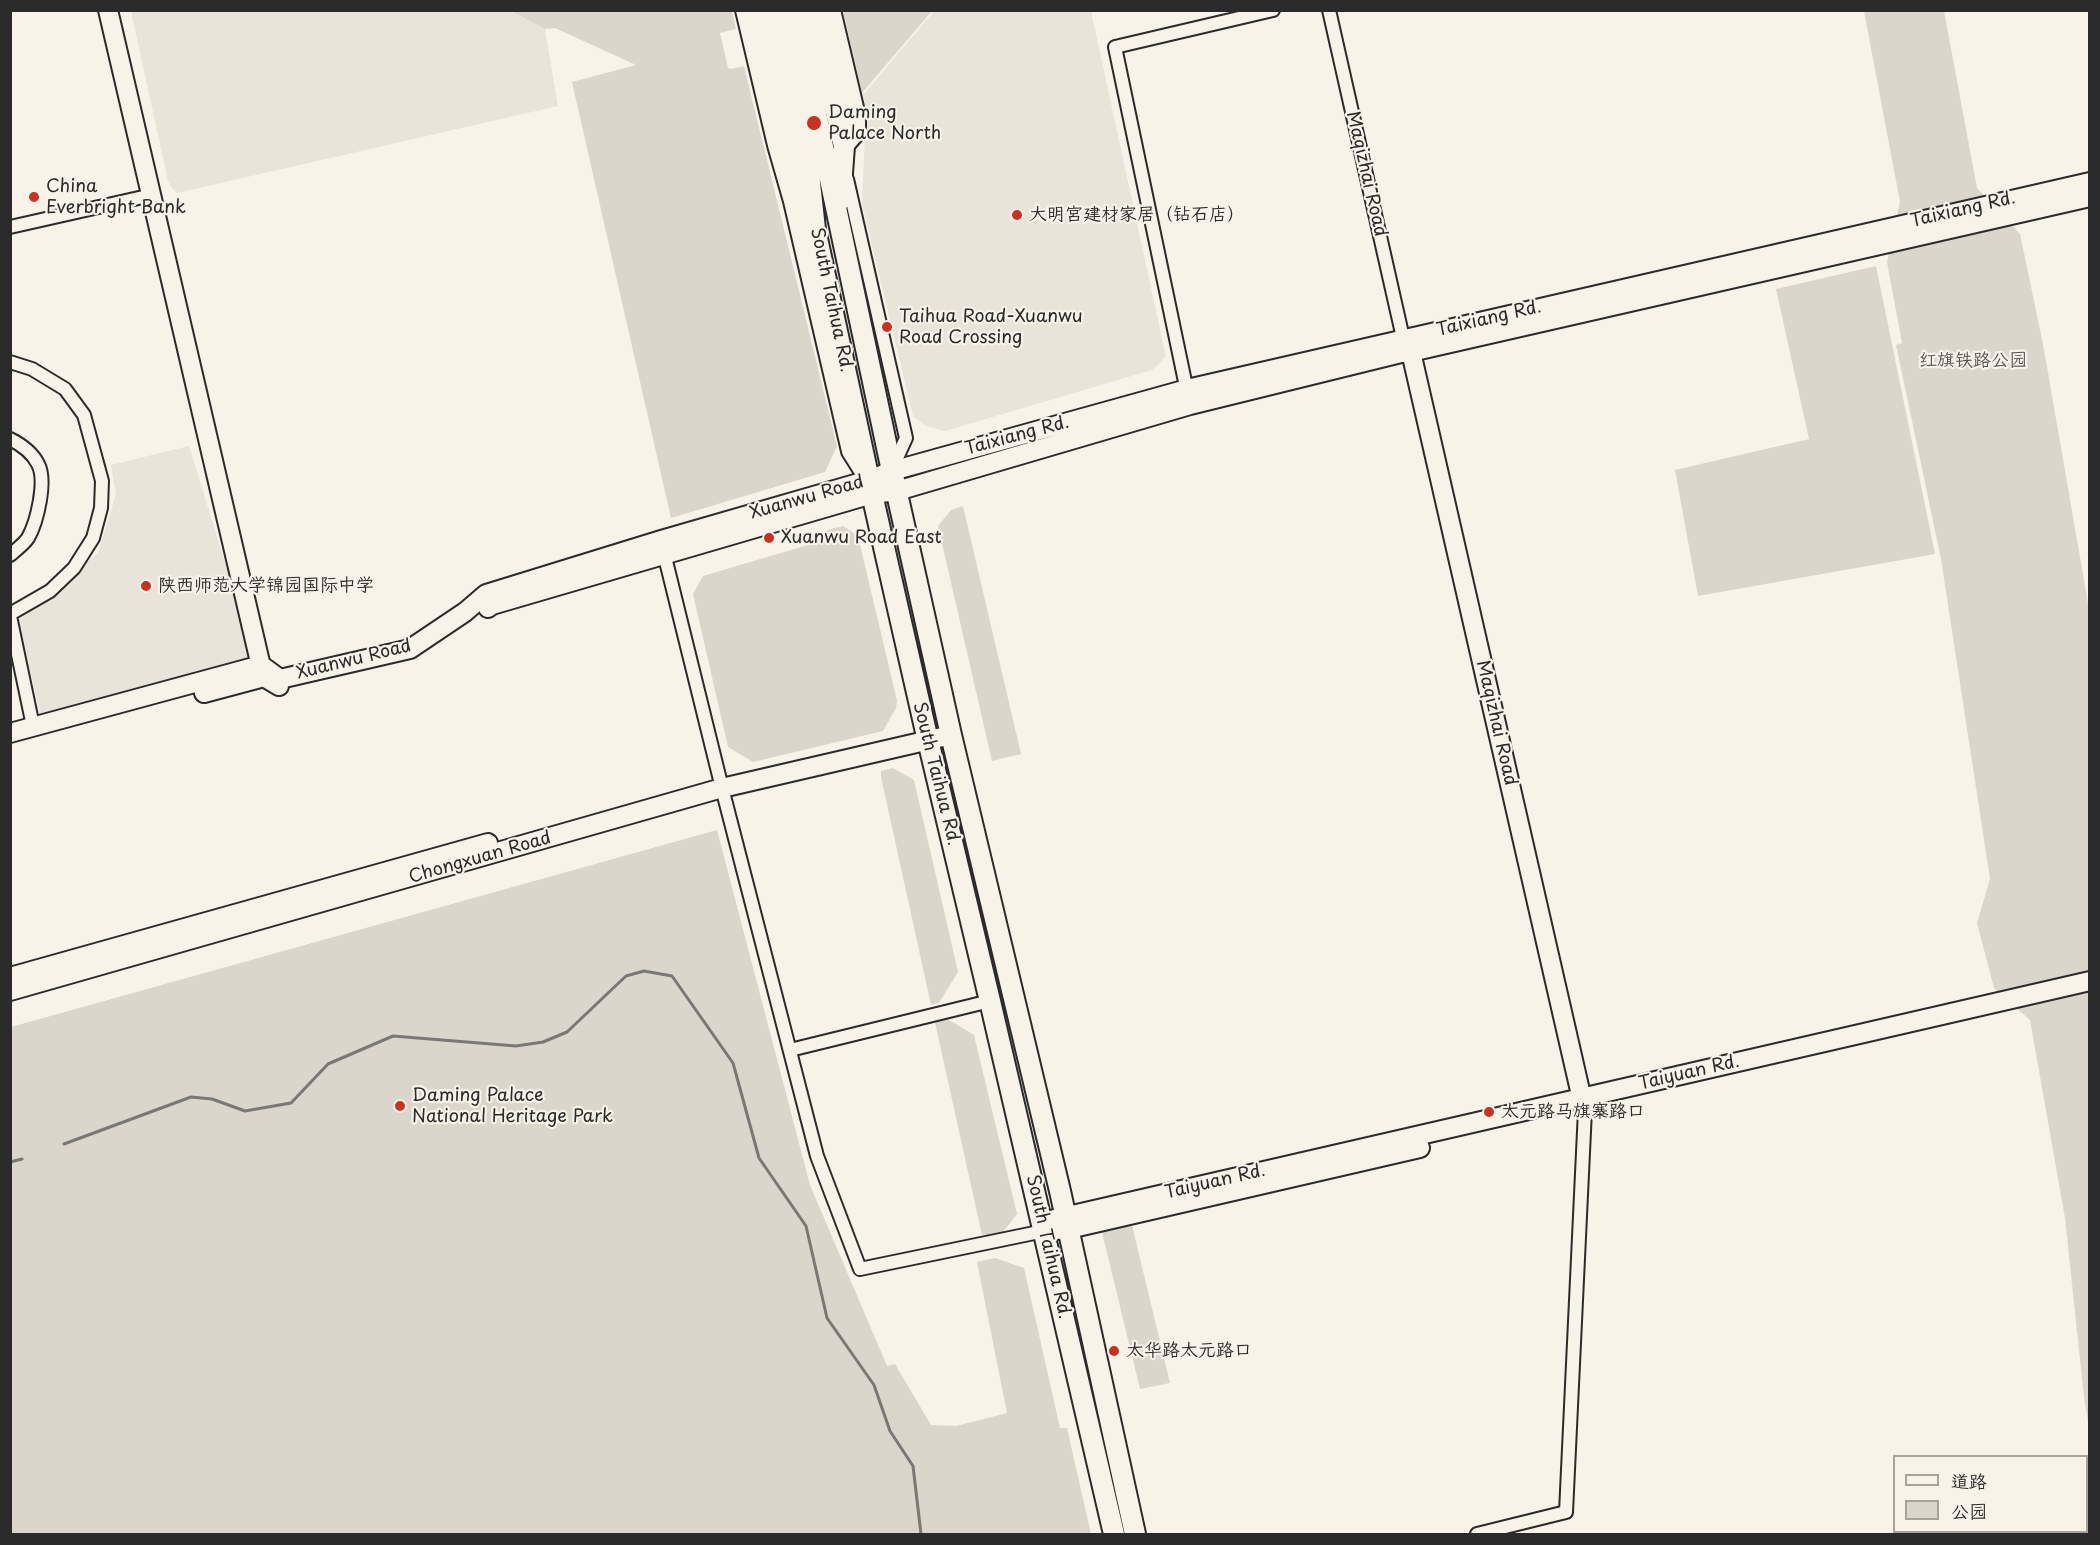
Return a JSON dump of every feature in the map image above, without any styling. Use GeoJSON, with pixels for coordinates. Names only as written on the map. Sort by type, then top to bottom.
{"type":"FeatureCollection","features":[{"type":"Feature","properties":{"kind":"main road"},"geometry":{"type":"LineString","coordinates":[[758,10],[787,150],[815,229]]}},
{"type":"Feature","properties":{"kind":"main road","name":"South Taihua Rd."},"geometry":{"type":"LineString","coordinates":[[774,10],[807,156],[815,229],[871,487],[1114,1534]]}},
{"type":"Feature","properties":{"kind":"main road","name":"South Taihua Rd."},"geometry":{"type":"LineString","coordinates":[[794,10],[838,224],[950,731],[1067,1222],[1135,1534]]}},
{"type":"Feature","properties":{"kind":"main road"},"geometry":{"type":"LineString","coordinates":[[813,10],[843,153],[838,224]]}},
{"type":"Feature","properties":{"kind":"street"},"geometry":{"type":"LineString","coordinates":[[108,10],[262,671]]}},
{"type":"Feature","properties":{"kind":"street"},"geometry":{"type":"LineString","coordinates":[[746,10],[777,144],[794,201],[851,451],[871,487]]}},
{"type":"Feature","properties":{"kind":"street"},"geometry":{"type":"LineString","coordinates":[[831,10],[856,117],[856,132],[843,153],[906,438],[892,471]]}},
{"type":"Feature","properties":{"kind":"street"},"geometry":{"type":"LineString","coordinates":[[1188,397],[1115,47],[1273,10]]}},
{"type":"Feature","properties":{"kind":"street","name":"Maqizhai Road"},"geometry":{"type":"LineString","coordinates":[[1329,10],[1578,1105]]}},
{"type":"Feature","properties":{"kind":"street","name":"Taixiang Rd."},"geometry":{"type":"LineString","coordinates":[[1405,348],[2090,182]]}},
{"type":"Feature","properties":{"kind":"street"},"geometry":{"type":"LineString","coordinates":[[10,227],[152,195]]}},
{"type":"Feature","properties":{"kind":"street","name":"Taixiang Rd."},"geometry":{"type":"LineString","coordinates":[[892,471],[1188,397],[2090,197]]}},
{"type":"Feature","properties":{"kind":"street"},"geometry":{"type":"LineString","coordinates":[[10,362],[32,369],[65,389],[84,415],[102,481],[102,508],[93,538],[74,568],[50,591],[10,615],[33,726]]}},
{"type":"Feature","properties":{"kind":"street","name":"Taixiang Rd."},"geometry":{"type":"LineString","coordinates":[[897,491],[1188,397]]}},
{"type":"Feature","properties":{"kind":"street"},"geometry":{"type":"LineString","coordinates":[[10,439],[24,446],[40,466],[41,490],[38,510],[27,539],[10,555]]}},
{"type":"Feature","properties":{"kind":"street","name":"Xuanwu Road"},"geometry":{"type":"LineString","coordinates":[[262,671],[280,679],[411,649],[465,612],[486,594],[663,548],[871,487],[892,471]]}},
{"type":"Feature","properties":{"kind":"street","name":"Xuanwu Road"},"geometry":{"type":"LineString","coordinates":[[871,487],[897,491]]}},
{"type":"Feature","properties":{"kind":"street"},"geometry":{"type":"LineString","coordinates":[[663,548],[817,1156],[860,1269],[1043,1226]]}},
{"type":"Feature","properties":{"kind":"street"},"geometry":{"type":"LineString","coordinates":[[10,733],[262,671]]}},
{"type":"Feature","properties":{"kind":"street"},"geometry":{"type":"LineString","coordinates":[[10,745],[262,671]]}},
{"type":"Feature","properties":{"kind":"street","name":"Chongxuan Road"},"geometry":{"type":"LineString","coordinates":[[10,977],[721,783],[950,731]]}},
{"type":"Feature","properties":{"kind":"street","name":"Chongxuan Road"},"geometry":{"type":"LineString","coordinates":[[10,991],[721,783]]}},
{"type":"Feature","properties":{"kind":"street","name":"Taiyuan Rd."},"geometry":{"type":"LineString","coordinates":[[1578,1105],[2090,981]]}},
{"type":"Feature","properties":{"kind":"street","name":"Taiyuan Rd."},"geometry":{"type":"LineString","coordinates":[[1043,1226],[1578,1105],[2090,993]]}},
{"type":"Feature","properties":{"kind":"street"},"geometry":{"type":"LineString","coordinates":[[790,1050],[990,1001]]}},
{"type":"Feature","properties":{"kind":"street"},"geometry":{"type":"LineString","coordinates":[[1477,1534],[1566,1512],[1578,1105]]}},
{"type":"Feature","properties":{"kind":"shaded area"},"geometry":{"type":"Polygon","coordinates":[[[131,11],[511,11],[545,29],[558,106],[177,193],[168,181],[131,11]]]}},
{"type":"Feature","properties":{"kind":"shaded area"},"geometry":{"type":"Polygon","coordinates":[[[934,11],[1091,11],[1166,357],[1152,370],[945,431],[926,426],[913,416],[862,204],[866,112],[863,95],[934,11]]]}},
{"type":"Feature","properties":{"kind":"shaded area","name":"陕西师范大学锦园国际中学"},"geometry":{"type":"Polygon","coordinates":[[[189,446],[254,656],[40,714],[19,620],[98,553],[116,494],[111,465],[189,446]]]}},
{"type":"Feature","properties":{"kind":"green space"},"geometry":{"type":"Polygon","coordinates":[[[843,10],[932,10],[932,11],[862,93],[843,10]]]}},
{"type":"Feature","properties":{"kind":"green space"},"geometry":{"type":"Polygon","coordinates":[[[511,11],[732,11],[736,29],[720,33],[728,68],[744,66],[837,446],[825,472],[671,518],[572,82],[636,65],[555,28],[545,29],[511,11]]]}},
{"type":"Feature","properties":{"kind":"green space","name":"红旗铁路公园"},"geometry":{"type":"Polygon","coordinates":[[[1864,11],[1944,11],[1977,188],[2020,234],[2043,344],[2089,609],[2089,1428],[2065,1218],[2030,1020],[1994,988],[1977,923],[1990,879],[1941,559],[1896,345],[1902,343],[1887,262],[1900,202],[1864,11]]]}},
{"type":"Feature","properties":{"kind":"green space"},"geometry":{"type":"Polygon","coordinates":[[[1876,266],[1935,554],[1698,596],[1675,470],[1809,439],[1776,289],[1876,266]]]}},
{"type":"Feature","properties":{"kind":"green space"},"geometry":{"type":"Polygon","coordinates":[[[963,506],[1021,754],[992,761],[938,526],[951,510],[963,506]]]}},
{"type":"Feature","properties":{"kind":"green space"},"geometry":{"type":"Polygon","coordinates":[[[843,526],[858,536],[897,701],[896,708],[883,731],[753,762],[728,747],[693,594],[703,576],[828,539],[827,530],[843,526]]]}},
{"type":"Feature","properties":{"kind":"green space"},"geometry":{"type":"Polygon","coordinates":[[[893,768],[914,780],[958,972],[939,1003],[931,1005],[881,777],[881,771],[893,768]]]}},
{"type":"Feature","properties":{"kind":"green space","name":"Daming Palace National Heritage Park"},"geometry":{"type":"Polygon","coordinates":[[[717,830],[810,1185],[887,1366],[895,1364],[931,1425],[956,1426],[1007,1413],[977,1262],[995,1258],[1024,1268],[1060,1428],[1067,1428],[1091,1534],[11,1534],[11,1027],[717,830]]]}},
{"type":"Feature","properties":{"kind":"green space"},"geometry":{"type":"Polygon","coordinates":[[[946,1018],[974,1035],[1017,1214],[999,1237],[987,1240],[985,1234],[982,1235],[936,1027],[935,1021],[946,1018]]]}},
{"type":"Feature","properties":{"kind":"green space"},"geometry":{"type":"Polygon","coordinates":[[[1131,1221],[1170,1383],[1140,1389],[1101,1228],[1131,1221]]]}},
{"type":"Feature","properties":{"kind":"waterway"},"geometry":{"type":"LineString","coordinates":[[64,1144],[191,1097],[212,1099],[245,1111],[291,1103],[328,1064],[393,1036],[516,1046],[543,1042],[567,1032],[626,976],[644,971],[672,976],[733,1063],[759,1158],[806,1226],[827,1318],[874,1385],[890,1431],[913,1466],[921,1534]]}},
{"type":"Feature","properties":{"kind":"waterway"},"geometry":{"type":"LineString","coordinates":[[10,1162],[22,1159]]}},
{"type":"Feature","properties":{"kind":"place","name":"Daming Palace North"},"geometry":{"type":"Point","coordinates":[814,123]}},
{"type":"Feature","properties":{"kind":"place","name":"China Everbright Bank"},"geometry":{"type":"Point","coordinates":[34,197]}},
{"type":"Feature","properties":{"kind":"place","name":"大明宫建材家居（钻石店）"},"geometry":{"type":"Point","coordinates":[1017,215]}},
{"type":"Feature","properties":{"kind":"place","name":"Taihua Road-Xuanwu Road Crossing"},"geometry":{"type":"Point","coordinates":[887,327]}},
{"type":"Feature","properties":{"kind":"place","name":"Xuanwu Road East"},"geometry":{"type":"Point","coordinates":[769,538]}},
{"type":"Feature","properties":{"kind":"place","name":"陕西师范大学锦园国际中学"},"geometry":{"type":"Point","coordinates":[146,586]}},
{"type":"Feature","properties":{"kind":"place","name":"Daming Palace National Heritage Park"},"geometry":{"type":"Point","coordinates":[400,1106]}},
{"type":"Feature","properties":{"kind":"place","name":"太元路马旗寨路口"},"geometry":{"type":"Point","coordinates":[1489,1112]}},
{"type":"Feature","properties":{"kind":"place","name":"太华路太元路口"},"geometry":{"type":"Point","coordinates":[1114,1351]}}]}
